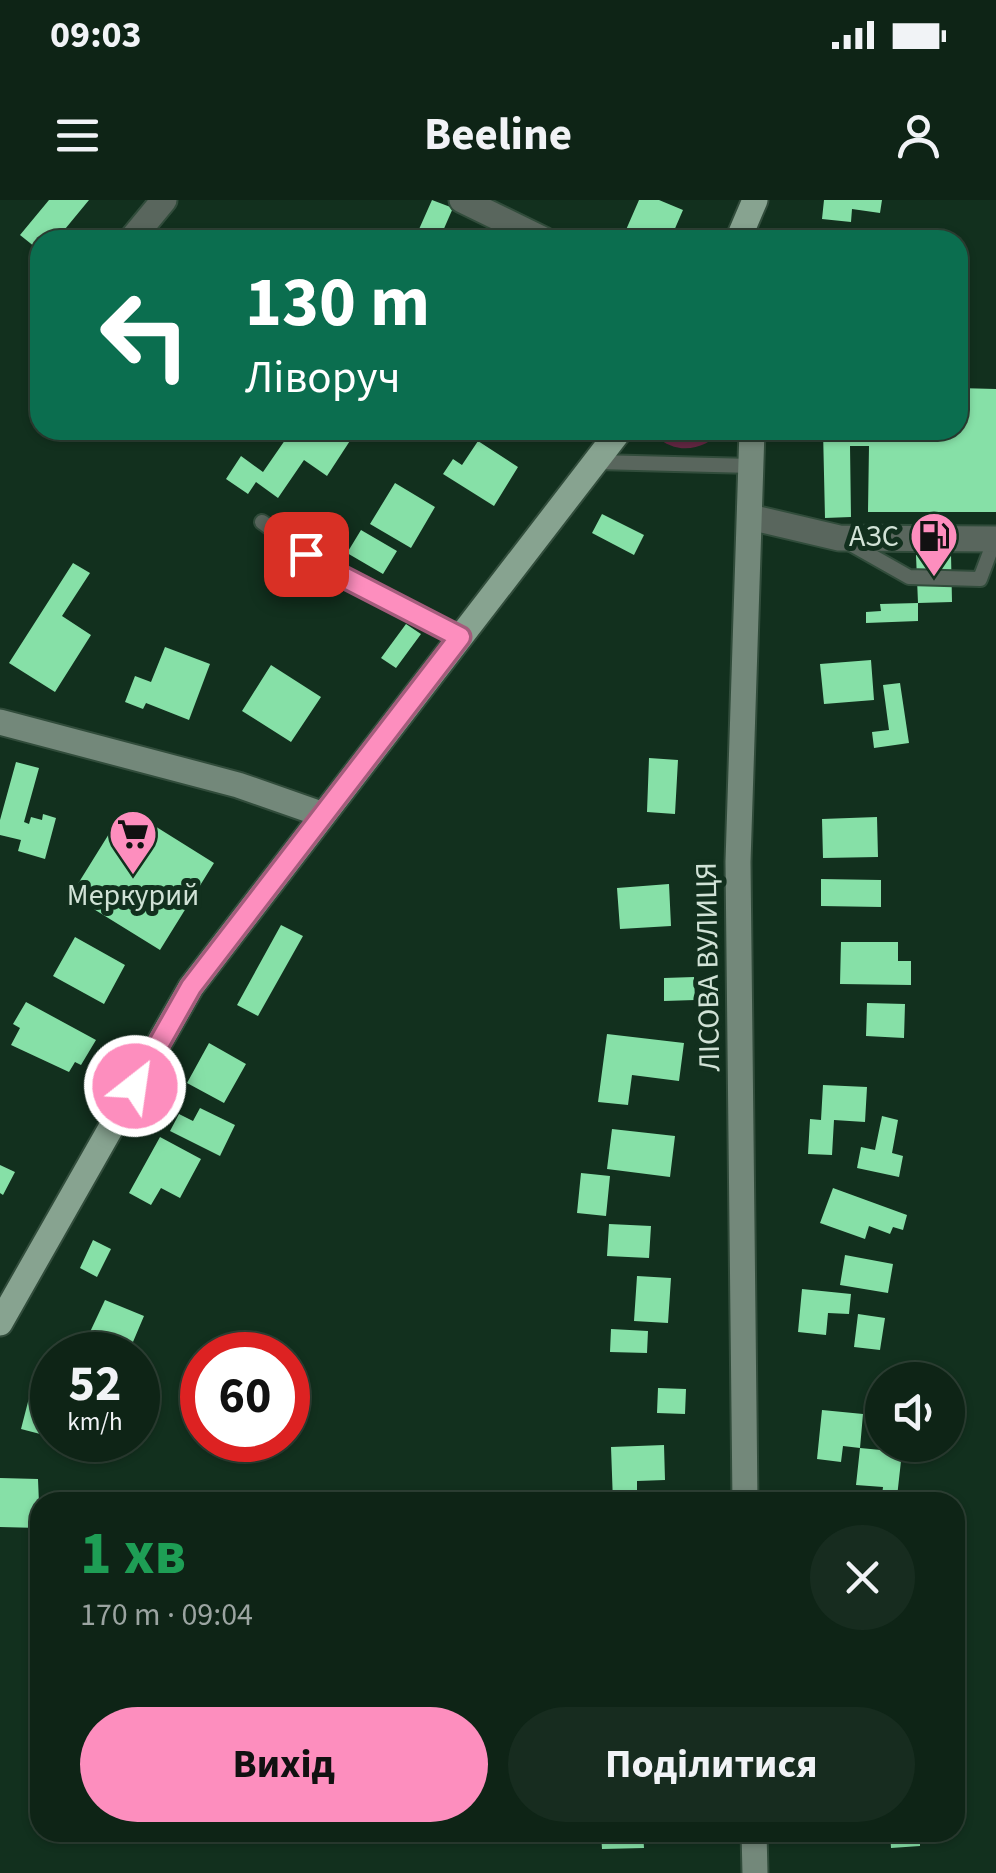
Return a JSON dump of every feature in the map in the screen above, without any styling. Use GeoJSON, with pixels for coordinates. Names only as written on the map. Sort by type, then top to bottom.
{"type":"FeatureCollection","features":[{"type":"Feature","properties":{"kind":"main road"},"geometry":{"type":"LineString","coordinates":[[742,230],[753,206]]}},
{"type":"Feature","properties":{"kind":"main road"},"geometry":{"type":"LineString","coordinates":[[0,1323],[191,987],[320,814],[613,440]]}},
{"type":"Feature","properties":{"kind":"street"},"geometry":{"type":"LineString","coordinates":[[139,230],[164,200]]}},
{"type":"Feature","properties":{"kind":"street"},"geometry":{"type":"LineString","coordinates":[[462,200],[524,230]]}},
{"type":"Feature","properties":{"kind":"street","name":"ЛІСОВА ВУЛИЦЯ"},"geometry":{"type":"LineString","coordinates":[[746,1492],[738,862],[752,440]]}},
{"type":"Feature","properties":{"kind":"street"},"geometry":{"type":"LineString","coordinates":[[750,518],[839,538],[996,539]]}},
{"type":"Feature","properties":{"kind":"street"},"geometry":{"type":"LineString","coordinates":[[0,722],[238,785],[320,814]]}},
{"type":"Feature","properties":{"kind":"street"},"geometry":{"type":"LineString","coordinates":[[754,1842],[754,1873]]}},
{"type":"Feature","properties":{"kind":"lane"},"geometry":{"type":"LineString","coordinates":[[597,462],[752,466]]}},
{"type":"Feature","properties":{"kind":"lane"},"geometry":{"type":"LineString","coordinates":[[262,522],[328,569],[460,637]]}},
{"type":"Feature","properties":{"kind":"lane"},"geometry":{"type":"LineString","coordinates":[[839,538],[909,577],[980,579],[996,539]]}},
{"type":"Feature","properties":{"kind":"shaded area"},"geometry":{"type":"Polygon","coordinates":[[[661,440],[711,440],[691,448],[661,440]]]}},
{"type":"Feature","properties":{"kind":"building"},"geometry":{"type":"Polygon","coordinates":[[[49,200],[89,200],[64,230],[30,230],[30,243],[20,235],[49,200]]]}},
{"type":"Feature","properties":{"kind":"building"},"geometry":{"type":"Polygon","coordinates":[[[432,200],[453,208],[443,230],[419,230],[432,200]]]}},
{"type":"Feature","properties":{"kind":"building"},"geometry":{"type":"Polygon","coordinates":[[[639,200],[659,200],[683,210],[674,230],[626,230],[639,200]]]}},
{"type":"Feature","properties":{"kind":"building"},"geometry":{"type":"Polygon","coordinates":[[[824,200],[882,200],[880,213],[852,209],[851,222],[822,219],[824,200]]]}},
{"type":"Feature","properties":{"kind":"building"},"geometry":{"type":"Polygon","coordinates":[[[968,388],[996,389],[996,512],[868,512],[869,446],[850,446],[851,517],[825,518],[823,440],[968,440],[968,388]]]}},
{"type":"Feature","properties":{"kind":"building"},"geometry":{"type":"Polygon","coordinates":[[[285,440],[350,440],[327,476],[304,460],[278,498],[256,482],[248,494],[226,479],[241,456],[263,472],[285,440]]]}},
{"type":"Feature","properties":{"kind":"building"},"geometry":{"type":"Polygon","coordinates":[[[478,441],[518,467],[494,506],[443,474],[453,459],[462,465],[478,441]]]}},
{"type":"Feature","properties":{"kind":"building"},"geometry":{"type":"Polygon","coordinates":[[[395,483],[435,507],[411,548],[370,524],[395,483]]]}},
{"type":"Feature","properties":{"kind":"building"},"geometry":{"type":"Polygon","coordinates":[[[602,514],[644,535],[634,555],[592,533],[602,514]]]}},
{"type":"Feature","properties":{"kind":"building"},"geometry":{"type":"Polygon","coordinates":[[[361,530],[397,551],[383,574],[347,553],[361,530]]]}},
{"type":"Feature","properties":{"kind":"building"},"geometry":{"type":"Polygon","coordinates":[[[951,554],[952,602],[918,603],[916,555],[951,554]]]}},
{"type":"Feature","properties":{"kind":"building"},"geometry":{"type":"Polygon","coordinates":[[[73,563],[90,573],[62,616],[91,635],[55,692],[9,663],[73,563]]]}},
{"type":"Feature","properties":{"kind":"building"},"geometry":{"type":"Polygon","coordinates":[[[918,603],[918,621],[866,623],[866,612],[881,611],[880,604],[918,603]]]}},
{"type":"Feature","properties":{"kind":"building"},"geometry":{"type":"Polygon","coordinates":[[[406,624],[421,634],[396,668],[381,658],[406,624]]]}},
{"type":"Feature","properties":{"kind":"building"},"geometry":{"type":"Polygon","coordinates":[[[165,647],[210,664],[189,720],[146,703],[143,709],[125,702],[135,676],[151,682],[165,647]]]}},
{"type":"Feature","properties":{"kind":"building"},"geometry":{"type":"Polygon","coordinates":[[[871,660],[874,700],[824,704],[820,664],[871,660]]]}},
{"type":"Feature","properties":{"kind":"building"},"geometry":{"type":"Polygon","coordinates":[[[271,665],[321,697],[291,742],[242,711],[271,665]]]}},
{"type":"Feature","properties":{"kind":"building"},"geometry":{"type":"Polygon","coordinates":[[[900,683],[909,743],[874,748],[872,732],[889,730],[883,685],[900,683]]]}},
{"type":"Feature","properties":{"kind":"building"},"geometry":{"type":"Polygon","coordinates":[[[649,758],[678,760],[675,814],[647,812],[649,758]]]}},
{"type":"Feature","properties":{"kind":"building"},"geometry":{"type":"Polygon","coordinates":[[[16,762],[39,768],[24,822],[29,824],[31,817],[42,820],[43,814],[56,818],[45,859],[18,851],[21,840],[0,835],[0,820],[16,762]]]}},
{"type":"Feature","properties":{"kind":"building"},"geometry":{"type":"Polygon","coordinates":[[[877,817],[878,857],[823,858],[822,819],[877,817]]]}},
{"type":"Feature","properties":{"kind":"building"},"geometry":{"type":"Polygon","coordinates":[[[142,818],[214,863],[160,950],[71,895],[112,829],[129,840],[142,818]]]}},
{"type":"Feature","properties":{"kind":"building"},"geometry":{"type":"Polygon","coordinates":[[[821,879],[881,880],[881,907],[821,906],[821,879]]]}},
{"type":"Feature","properties":{"kind":"building"},"geometry":{"type":"Polygon","coordinates":[[[669,884],[671,926],[620,929],[617,888],[669,884]]]}},
{"type":"Feature","properties":{"kind":"building"},"geometry":{"type":"Polygon","coordinates":[[[281,925],[303,936],[258,1016],[237,1005],[281,925]]]}},
{"type":"Feature","properties":{"kind":"building"},"geometry":{"type":"Polygon","coordinates":[[[75,937],[125,965],[104,1004],[53,976],[75,937]]]}},
{"type":"Feature","properties":{"kind":"building"},"geometry":{"type":"Polygon","coordinates":[[[841,942],[898,942],[898,961],[911,961],[911,985],[840,984],[841,942]]]}},
{"type":"Feature","properties":{"kind":"building"},"geometry":{"type":"Polygon","coordinates":[[[694,977],[695,1000],[664,1001],[664,978],[694,977]]]}},
{"type":"Feature","properties":{"kind":"building"},"geometry":{"type":"Polygon","coordinates":[[[26,1002],[96,1040],[81,1065],[75,1062],[69,1072],[11,1045],[20,1028],[13,1024],[26,1002]]]}},
{"type":"Feature","properties":{"kind":"building"},"geometry":{"type":"Polygon","coordinates":[[[867,1003],[905,1004],[904,1038],[866,1036],[867,1003]]]}},
{"type":"Feature","properties":{"kind":"building"},"geometry":{"type":"Polygon","coordinates":[[[607,1034],[684,1043],[679,1081],[632,1075],[628,1105],[598,1102],[607,1034]]]}},
{"type":"Feature","properties":{"kind":"building"},"geometry":{"type":"Polygon","coordinates":[[[209,1043],[246,1064],[224,1103],[187,1083],[209,1043]]]}},
{"type":"Feature","properties":{"kind":"building"},"geometry":{"type":"Polygon","coordinates":[[[823,1085],[867,1087],[865,1122],[834,1120],[832,1155],[808,1154],[810,1119],[821,1120],[823,1085]]]}},
{"type":"Feature","properties":{"kind":"building"},"geometry":{"type":"Polygon","coordinates":[[[200,1108],[235,1125],[220,1156],[170,1131],[179,1114],[193,1121],[200,1108]]]}},
{"type":"Feature","properties":{"kind":"building"},"geometry":{"type":"Polygon","coordinates":[[[882,1116],[898,1120],[892,1153],[903,1156],[899,1177],[857,1168],[861,1147],[875,1150],[882,1116]]]}},
{"type":"Feature","properties":{"kind":"building"},"geometry":{"type":"Polygon","coordinates":[[[612,1129],[675,1136],[670,1177],[607,1169],[612,1129]]]}},
{"type":"Feature","properties":{"kind":"building"},"geometry":{"type":"Polygon","coordinates":[[[160,1137],[201,1159],[180,1198],[161,1188],[151,1205],[129,1193],[160,1137]]]}},
{"type":"Feature","properties":{"kind":"building"},"geometry":{"type":"Polygon","coordinates":[[[0,1165],[15,1172],[3,1195],[0,1193],[0,1165]]]}},
{"type":"Feature","properties":{"kind":"building"},"geometry":{"type":"Polygon","coordinates":[[[581,1173],[610,1176],[606,1216],[577,1213],[581,1173]]]}},
{"type":"Feature","properties":{"kind":"building"},"geometry":{"type":"Polygon","coordinates":[[[833,1188],[907,1215],[903,1230],[893,1227],[890,1234],[869,1226],[865,1239],[820,1223],[833,1188]]]}},
{"type":"Feature","properties":{"kind":"building"},"geometry":{"type":"Polygon","coordinates":[[[609,1224],[651,1226],[649,1258],[607,1256],[609,1224]]]}},
{"type":"Feature","properties":{"kind":"building"},"geometry":{"type":"Polygon","coordinates":[[[93,1240],[111,1249],[97,1277],[80,1268],[93,1240]]]}},
{"type":"Feature","properties":{"kind":"building"},"geometry":{"type":"Polygon","coordinates":[[[845,1255],[893,1264],[888,1293],[840,1285],[845,1255]]]}},
{"type":"Feature","properties":{"kind":"building"},"geometry":{"type":"Polygon","coordinates":[[[637,1276],[671,1278],[668,1323],[634,1321],[637,1276]]]}},
{"type":"Feature","properties":{"kind":"building"},"geometry":{"type":"Polygon","coordinates":[[[802,1289],[851,1294],[849,1314],[828,1313],[826,1335],[798,1332],[802,1289]]]}},
{"type":"Feature","properties":{"kind":"building"},"geometry":{"type":"Polygon","coordinates":[[[105,1300],[144,1316],[137,1332],[90,1332],[105,1300]]]}},
{"type":"Feature","properties":{"kind":"building"},"geometry":{"type":"Polygon","coordinates":[[[858,1314],[885,1318],[880,1350],[854,1347],[858,1314]]]}},
{"type":"Feature","properties":{"kind":"building"},"geometry":{"type":"Polygon","coordinates":[[[611,1329],[648,1331],[647,1353],[610,1352],[611,1329]]]}},
{"type":"Feature","properties":{"kind":"building"},"geometry":{"type":"Polygon","coordinates":[[[658,1388],[686,1389],[685,1414],[657,1413],[658,1388]]]}},
{"type":"Feature","properties":{"kind":"building"},"geometry":{"type":"Polygon","coordinates":[[[29,1398],[30,1398],[30,1431],[21,1429],[29,1398]]]}},
{"type":"Feature","properties":{"kind":"building"},"geometry":{"type":"Polygon","coordinates":[[[822,1410],[863,1414],[860,1448],[843,1446],[841,1462],[817,1459],[822,1410]]]}},
{"type":"Feature","properties":{"kind":"building"},"geometry":{"type":"Polygon","coordinates":[[[664,1445],[665,1480],[637,1481],[637,1492],[613,1492],[611,1447],[664,1445]]]}},
{"type":"Feature","properties":{"kind":"building"},"geometry":{"type":"Polygon","coordinates":[[[860,1448],[865,1448],[865,1462],[901,1462],[898,1492],[882,1492],[883,1487],[856,1485],[860,1448]]]}},
{"type":"Feature","properties":{"kind":"building"},"geometry":{"type":"Polygon","coordinates":[[[0,1478],[38,1479],[39,1492],[30,1492],[30,1528],[0,1527],[0,1478]]]}},
{"type":"Feature","properties":{"kind":"building"},"geometry":{"type":"Polygon","coordinates":[[[602,1842],[644,1842],[644,1848],[602,1849],[602,1842]]]}},
{"type":"Feature","properties":{"kind":"building"},"geometry":{"type":"Polygon","coordinates":[[[891,1842],[920,1842],[920,1846],[891,1848],[891,1842]]]}},
{"type":"Feature","properties":{"kind":"place","name":"АЗС"},"geometry":{"type":"Point","coordinates":[934,578]}},
{"type":"Feature","properties":{"kind":"place","name":"Меркурий"},"geometry":{"type":"Point","coordinates":[133,876]}},
{"type":"Feature","properties":{"kind":"route"},"geometry":{"type":"LineString","coordinates":[[135,1086],[191,987],[320,814],[460,637],[306,554]]}}]}
